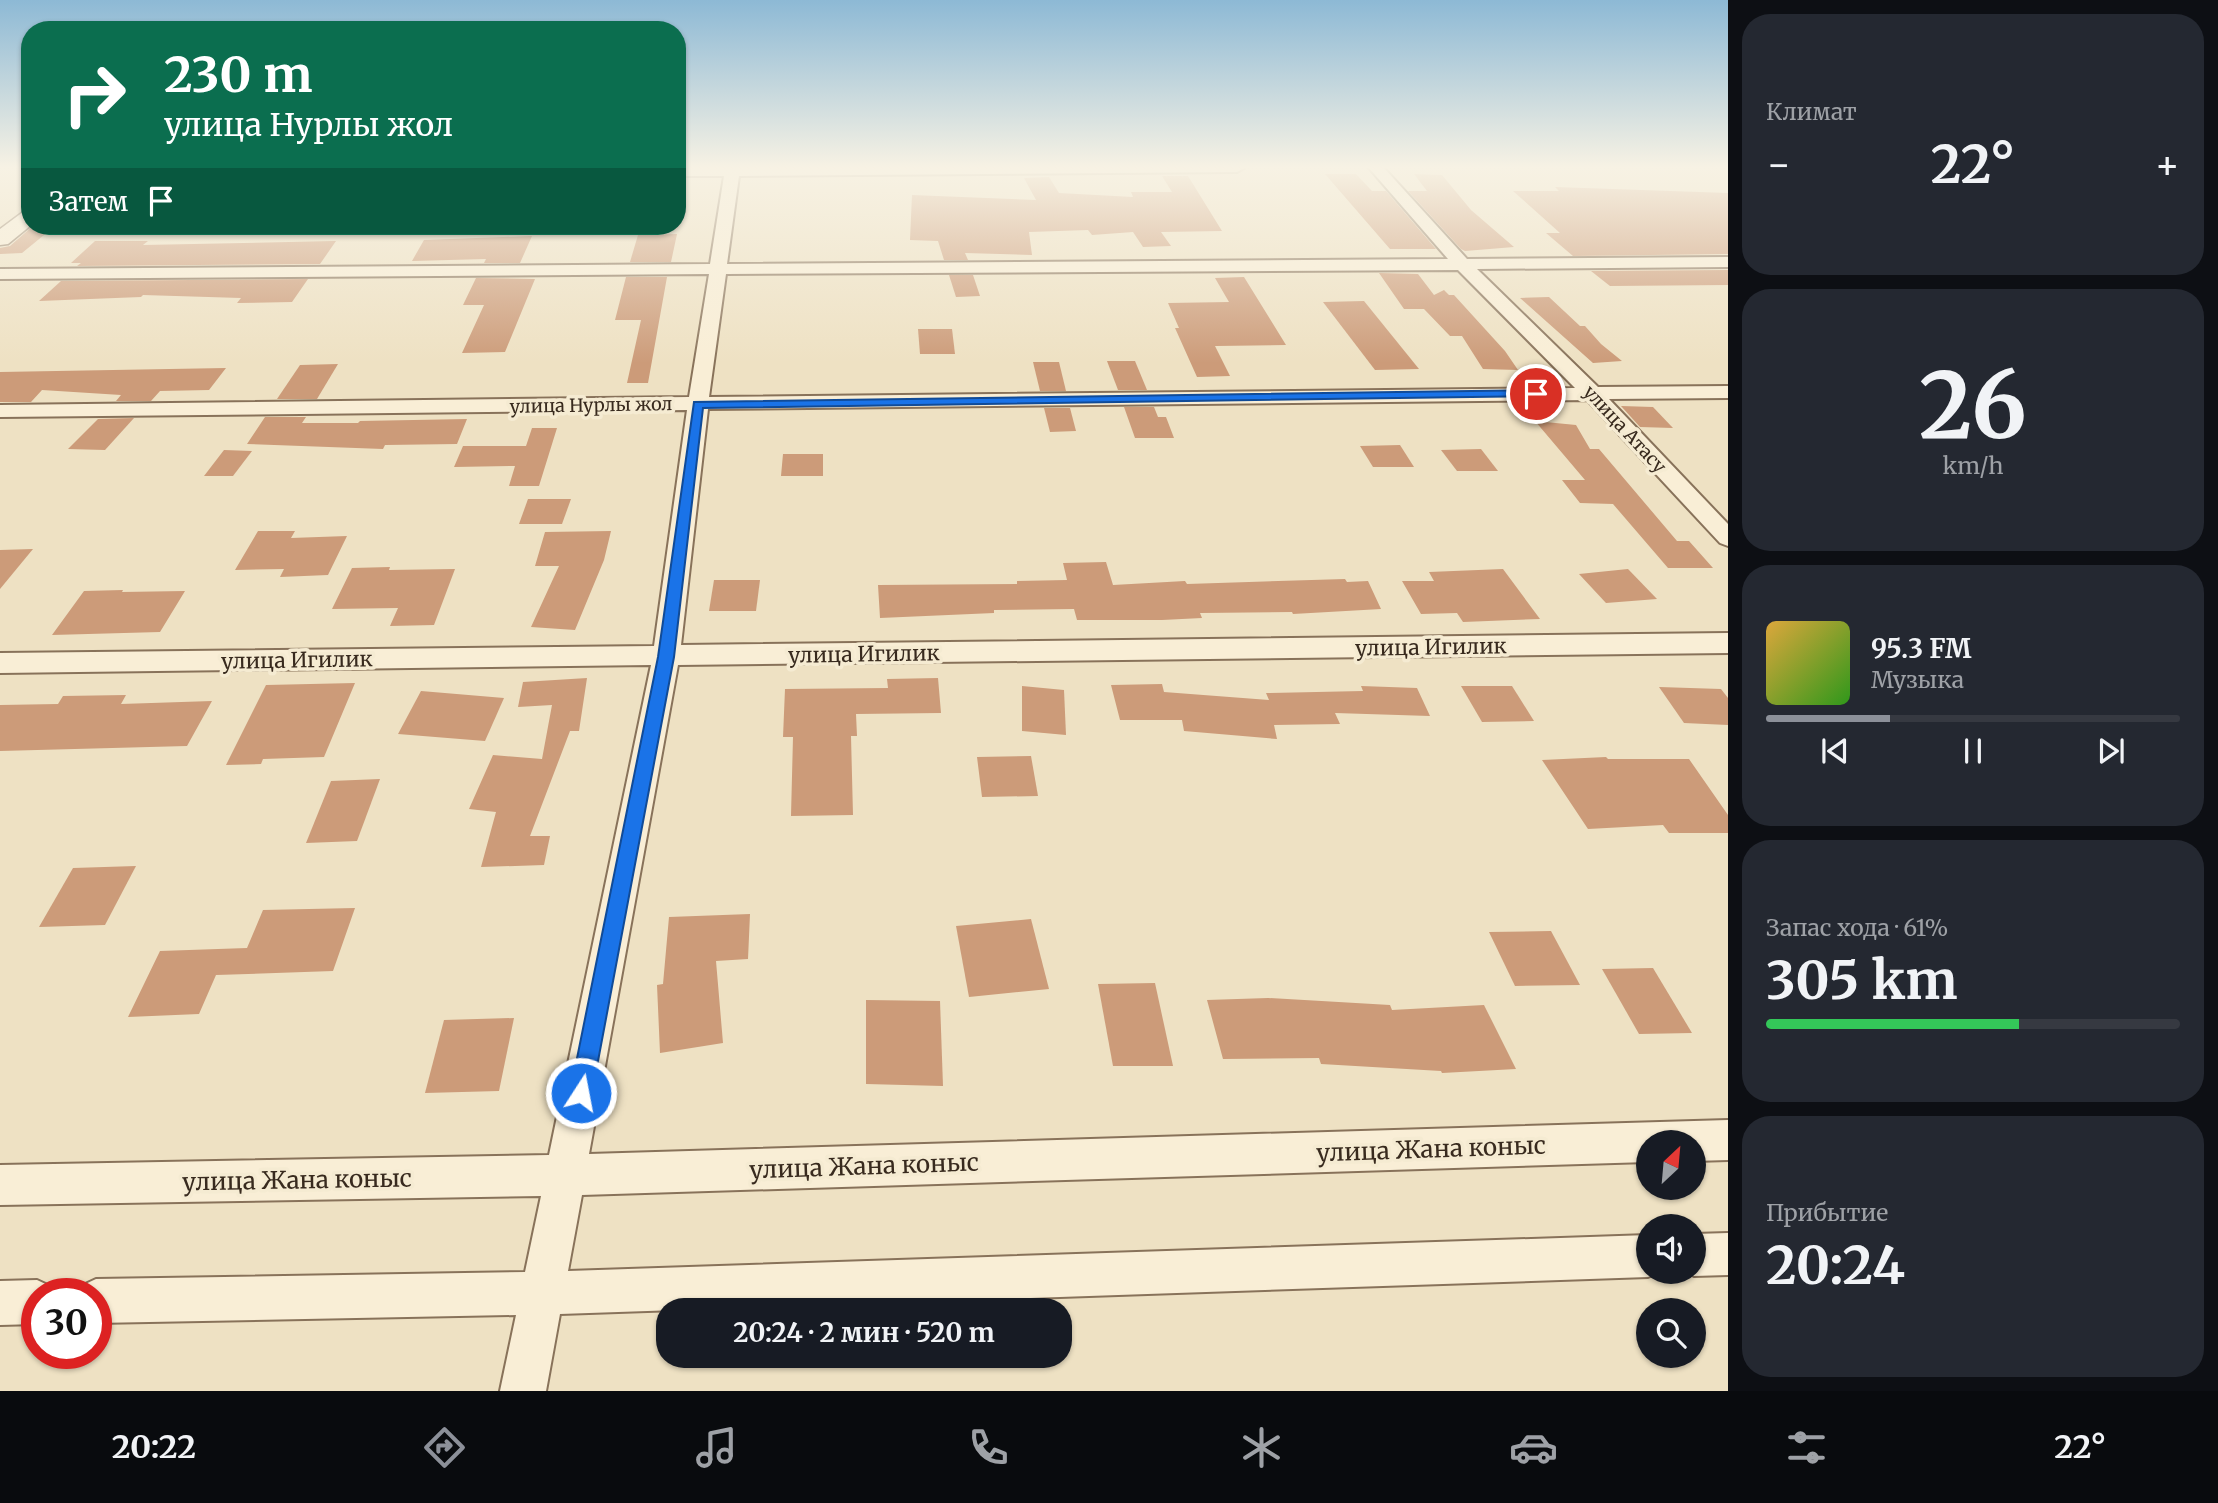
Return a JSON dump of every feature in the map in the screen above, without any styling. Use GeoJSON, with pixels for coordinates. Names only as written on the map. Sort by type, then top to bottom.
{"type":"FeatureCollection","features":[{"type":"Feature","properties":{"kind":"street"},"geometry":{"type":"LineString","coordinates":[[523,1391],[666,657],[698,404],[723,233]]}},
{"type":"Feature","properties":{"kind":"street","name":"улица Атасу"},"geometry":{"type":"LineString","coordinates":[[1434,233],[1592,393],[1728,538]]}},
{"type":"Feature","properties":{"kind":"street"},"geometry":{"type":"LineString","coordinates":[[0,274],[1464,266],[1728,262]]}},
{"type":"Feature","properties":{"kind":"street","name":"улица Нурлы жол"},"geometry":{"type":"LineString","coordinates":[[0,411],[1728,392]]}},
{"type":"Feature","properties":{"kind":"street","name":"улица Игилик"},"geometry":{"type":"LineString","coordinates":[[0,663],[1728,643]]}},
{"type":"Feature","properties":{"kind":"street","name":"улица Жана коныс"},"geometry":{"type":"LineString","coordinates":[[0,1185],[565,1175],[1728,1140]]}},
{"type":"Feature","properties":{"kind":"street"},"geometry":{"type":"LineString","coordinates":[[1706,1255],[1728,1254]]}},
{"type":"Feature","properties":{"kind":"street"},"geometry":{"type":"LineString","coordinates":[[112,1301],[542,1293],[1636,1256]]}},
{"type":"Feature","properties":{"kind":"street"},"geometry":{"type":"LineString","coordinates":[[0,1303],[21,1302]]}},
{"type":"Feature","properties":{"kind":"building"},"geometry":{"type":"Polygon","coordinates":[[[910,233],[1029,233],[1032,255],[965,253],[968,260],[944,260],[938,241],[910,240],[910,233]]]}},
{"type":"Feature","properties":{"kind":"building"},"geometry":{"type":"Polygon","coordinates":[[[1090,233],[1121,233],[1092,235],[1090,233]]]}},
{"type":"Feature","properties":{"kind":"building"},"geometry":{"type":"Polygon","coordinates":[[[1134,233],[1162,233],[1171,246],[1143,247],[1134,233]]]}},
{"type":"Feature","properties":{"kind":"building"},"geometry":{"type":"Polygon","coordinates":[[[1376,233],[1422,233],[1436,249],[1390,249],[1376,233]]]}},
{"type":"Feature","properties":{"kind":"building"},"geometry":{"type":"Polygon","coordinates":[[[1446,233],[1498,233],[1514,247],[1465,251],[1446,233]]]}},
{"type":"Feature","properties":{"kind":"building"},"geometry":{"type":"Polygon","coordinates":[[[1546,233],[1728,233],[1728,254],[1573,256],[1546,233]]]}},
{"type":"Feature","properties":{"kind":"building"},"geometry":{"type":"Polygon","coordinates":[[[23,235],[44,235],[22,253],[0,254],[0,248],[10,246],[23,235]]]}},
{"type":"Feature","properties":{"kind":"building"},"geometry":{"type":"Polygon","coordinates":[[[638,235],[677,235],[671,262],[630,262],[638,235]]]}},
{"type":"Feature","properties":{"kind":"building"},"geometry":{"type":"Polygon","coordinates":[[[532,236],[520,263],[484,263],[486,259],[412,261],[424,240],[532,236]]]}},
{"type":"Feature","properties":{"kind":"building"},"geometry":{"type":"Polygon","coordinates":[[[95,241],[148,241],[143,245],[336,241],[320,264],[77,266],[81,263],[71,263],[95,241]]]}},
{"type":"Feature","properties":{"kind":"building"},"geometry":{"type":"Polygon","coordinates":[[[1728,270],[1728,285],[1610,286],[1591,271],[1728,270]]]}},
{"type":"Feature","properties":{"kind":"building"},"geometry":{"type":"Polygon","coordinates":[[[1379,273],[1418,274],[1434,295],[1444,290],[1449,295],[1454,295],[1505,351],[1518,370],[1483,369],[1462,336],[1450,336],[1424,309],[1404,309],[1379,273]]]}},
{"type":"Feature","properties":{"kind":"building"},"geometry":{"type":"Polygon","coordinates":[[[949,275],[973,275],[980,296],[956,297],[949,275]]]}},
{"type":"Feature","properties":{"kind":"building"},"geometry":{"type":"Polygon","coordinates":[[[626,277],[667,277],[648,383],[627,383],[641,320],[615,320],[626,277]]]}},
{"type":"Feature","properties":{"kind":"building"},"geometry":{"type":"Polygon","coordinates":[[[1244,277],[1286,345],[1215,346],[1230,376],[1197,377],[1175,328],[1179,328],[1168,303],[1229,302],[1215,278],[1244,277]]]}},
{"type":"Feature","properties":{"kind":"building"},"geometry":{"type":"Polygon","coordinates":[[[476,278],[535,279],[505,352],[462,353],[484,305],[463,305],[476,278]]]}},
{"type":"Feature","properties":{"kind":"building"},"geometry":{"type":"Polygon","coordinates":[[[308,279],[292,302],[237,303],[241,298],[143,295],[39,301],[61,281],[308,279]]]}},
{"type":"Feature","properties":{"kind":"building"},"geometry":{"type":"Polygon","coordinates":[[[1549,297],[1622,361],[1593,363],[1520,298],[1549,297]]]}},
{"type":"Feature","properties":{"kind":"building"},"geometry":{"type":"Polygon","coordinates":[[[1364,301],[1419,369],[1375,370],[1323,302],[1364,301]]]}},
{"type":"Feature","properties":{"kind":"building"},"geometry":{"type":"Polygon","coordinates":[[[918,329],[952,329],[955,354],[920,354],[918,329]]]}},
{"type":"Feature","properties":{"kind":"building"},"geometry":{"type":"Polygon","coordinates":[[[1107,361],[1135,361],[1147,390],[1118,390],[1107,361]]]}},
{"type":"Feature","properties":{"kind":"building"},"geometry":{"type":"Polygon","coordinates":[[[1033,362],[1059,362],[1066,391],[1040,391],[1033,362]]]}},
{"type":"Feature","properties":{"kind":"building"},"geometry":{"type":"Polygon","coordinates":[[[338,364],[317,399],[277,399],[300,365],[338,364]]]}},
{"type":"Feature","properties":{"kind":"building"},"geometry":{"type":"Polygon","coordinates":[[[226,368],[209,390],[160,391],[151,401],[116,401],[121,395],[42,390],[31,402],[0,402],[0,372],[226,368]]]}},
{"type":"Feature","properties":{"kind":"building"},"geometry":{"type":"Polygon","coordinates":[[[1621,406],[1653,407],[1673,428],[1640,427],[1621,406]]]}},
{"type":"Feature","properties":{"kind":"building"},"geometry":{"type":"Polygon","coordinates":[[[1124,407],[1154,407],[1158,417],[1166,417],[1174,438],[1135,438],[1124,407]]]}},
{"type":"Feature","properties":{"kind":"building"},"geometry":{"type":"Polygon","coordinates":[[[1044,408],[1070,408],[1076,431],[1050,432],[1044,408]]]}},
{"type":"Feature","properties":{"kind":"building"},"geometry":{"type":"Polygon","coordinates":[[[265,417],[306,417],[302,423],[467,419],[457,444],[385,445],[383,449],[247,444],[265,417]]]}},
{"type":"Feature","properties":{"kind":"building"},"geometry":{"type":"Polygon","coordinates":[[[134,418],[105,450],[68,449],[98,419],[134,418]]]}},
{"type":"Feature","properties":{"kind":"building"},"geometry":{"type":"Polygon","coordinates":[[[1535,421],[1576,425],[1590,449],[1599,449],[1677,541],[1689,541],[1713,568],[1668,568],[1613,504],[1580,503],[1562,480],[1585,480],[1535,421]]]}},
{"type":"Feature","properties":{"kind":"building"},"geometry":{"type":"Polygon","coordinates":[[[532,428],[557,428],[539,486],[509,486],[515,466],[454,467],[463,446],[526,446],[532,428]]]}},
{"type":"Feature","properties":{"kind":"building"},"geometry":{"type":"Polygon","coordinates":[[[1400,445],[1414,467],[1373,467],[1360,446],[1400,445]]]}},
{"type":"Feature","properties":{"kind":"building"},"geometry":{"type":"Polygon","coordinates":[[[1481,449],[1498,471],[1457,471],[1441,450],[1481,449]]]}},
{"type":"Feature","properties":{"kind":"building"},"geometry":{"type":"Polygon","coordinates":[[[224,450],[252,451],[233,476],[204,476],[224,450]]]}},
{"type":"Feature","properties":{"kind":"building"},"geometry":{"type":"Polygon","coordinates":[[[783,454],[823,454],[823,476],[781,476],[783,454]]]}},
{"type":"Feature","properties":{"kind":"building"},"geometry":{"type":"Polygon","coordinates":[[[528,499],[571,499],[562,524],[519,524],[528,499]]]}},
{"type":"Feature","properties":{"kind":"building"},"geometry":{"type":"Polygon","coordinates":[[[258,531],[295,531],[291,538],[347,536],[328,575],[280,577],[284,569],[235,570],[258,531]]]}},
{"type":"Feature","properties":{"kind":"building"},"geometry":{"type":"Polygon","coordinates":[[[611,531],[604,560],[575,630],[531,627],[559,566],[535,566],[545,532],[611,531]]]}},
{"type":"Feature","properties":{"kind":"building"},"geometry":{"type":"Polygon","coordinates":[[[33,549],[0,589],[0,550],[33,549]]]}},
{"type":"Feature","properties":{"kind":"building"},"geometry":{"type":"Polygon","coordinates":[[[1106,562],[1113,585],[1185,581],[1187,584],[1345,579],[1347,582],[1368,581],[1381,609],[1293,614],[1200,613],[1202,618],[1162,620],[1077,620],[1074,609],[994,610],[994,613],[880,618],[878,585],[1017,584],[1017,581],[1067,580],[1063,563],[1106,562]]]}},
{"type":"Feature","properties":{"kind":"building"},"geometry":{"type":"Polygon","coordinates":[[[390,567],[389,570],[455,569],[434,625],[390,626],[398,608],[332,609],[352,568],[390,567]]]}},
{"type":"Feature","properties":{"kind":"building"},"geometry":{"type":"Polygon","coordinates":[[[1503,569],[1540,619],[1463,622],[1457,613],[1421,614],[1402,581],[1434,581],[1429,572],[1503,569]]]}},
{"type":"Feature","properties":{"kind":"building"},"geometry":{"type":"Polygon","coordinates":[[[1628,569],[1657,599],[1606,603],[1579,574],[1628,569]]]}},
{"type":"Feature","properties":{"kind":"building"},"geometry":{"type":"Polygon","coordinates":[[[714,580],[760,580],[756,611],[709,611],[714,580]]]}},
{"type":"Feature","properties":{"kind":"building"},"geometry":{"type":"Polygon","coordinates":[[[123,590],[122,592],[185,591],[160,632],[52,635],[84,591],[123,590]]]}},
{"type":"Feature","properties":{"kind":"building"},"geometry":{"type":"Polygon","coordinates":[[[587,678],[579,731],[570,731],[530,836],[550,836],[544,865],[481,867],[496,812],[469,809],[493,755],[542,759],[552,705],[518,707],[523,682],[587,678]]]}},
{"type":"Feature","properties":{"kind":"building"},"geometry":{"type":"Polygon","coordinates":[[[938,678],[941,713],[856,714],[857,736],[851,736],[853,815],[791,816],[793,737],[783,737],[785,689],[888,688],[887,679],[938,678]]]}},
{"type":"Feature","properties":{"kind":"building"},"geometry":{"type":"Polygon","coordinates":[[[355,683],[324,757],[263,759],[261,764],[226,765],[266,685],[355,683]]]}},
{"type":"Feature","properties":{"kind":"building"},"geometry":{"type":"Polygon","coordinates":[[[1162,684],[1164,692],[1269,700],[1266,693],[1363,691],[1361,686],[1417,688],[1430,716],[1335,713],[1340,724],[1274,725],[1277,739],[1184,731],[1182,720],[1120,720],[1111,685],[1162,684]]]}},
{"type":"Feature","properties":{"kind":"building"},"geometry":{"type":"Polygon","coordinates":[[[1022,686],[1064,690],[1066,735],[1022,731],[1022,686]]]}},
{"type":"Feature","properties":{"kind":"building"},"geometry":{"type":"Polygon","coordinates":[[[1461,686],[1512,686],[1534,721],[1482,722],[1461,686]]]}},
{"type":"Feature","properties":{"kind":"building"},"geometry":{"type":"Polygon","coordinates":[[[1659,687],[1721,689],[1728,698],[1728,725],[1684,723],[1659,687]]]}},
{"type":"Feature","properties":{"kind":"building"},"geometry":{"type":"Polygon","coordinates":[[[421,691],[504,698],[485,741],[398,734],[421,691]]]}},
{"type":"Feature","properties":{"kind":"building"},"geometry":{"type":"Polygon","coordinates":[[[126,695],[121,704],[212,701],[187,746],[0,751],[0,705],[58,704],[63,696],[126,695]]]}},
{"type":"Feature","properties":{"kind":"building"},"geometry":{"type":"Polygon","coordinates":[[[1031,756],[1038,796],[982,797],[977,757],[1031,756]]]}},
{"type":"Feature","properties":{"kind":"building"},"geometry":{"type":"Polygon","coordinates":[[[1606,757],[1689,759],[1728,815],[1728,833],[1669,833],[1663,825],[1588,829],[1542,760],[1606,757]]]}},
{"type":"Feature","properties":{"kind":"building"},"geometry":{"type":"Polygon","coordinates":[[[380,779],[357,841],[306,843],[331,781],[380,779]]]}},
{"type":"Feature","properties":{"kind":"building"},"geometry":{"type":"Polygon","coordinates":[[[136,866],[105,925],[39,927],[73,868],[136,866]]]}},
{"type":"Feature","properties":{"kind":"building"},"geometry":{"type":"Polygon","coordinates":[[[355,908],[333,971],[216,975],[199,1014],[128,1017],[160,951],[247,948],[263,910],[355,908]]]}},
{"type":"Feature","properties":{"kind":"building"},"geometry":{"type":"Polygon","coordinates":[[[750,914],[748,959],[716,961],[723,1043],[660,1053],[657,985],[663,984],[669,917],[750,914]]]}},
{"type":"Feature","properties":{"kind":"building"},"geometry":{"type":"Polygon","coordinates":[[[1031,919],[1049,989],[969,997],[956,926],[1031,919]]]}},
{"type":"Feature","properties":{"kind":"building"},"geometry":{"type":"Polygon","coordinates":[[[1551,931],[1580,985],[1515,986],[1489,932],[1551,931]]]}},
{"type":"Feature","properties":{"kind":"building"},"geometry":{"type":"Polygon","coordinates":[[[1653,968],[1692,1033],[1639,1034],[1602,969],[1653,968]]]}},
{"type":"Feature","properties":{"kind":"building"},"geometry":{"type":"Polygon","coordinates":[[[1155,983],[1173,1066],[1113,1066],[1098,984],[1155,983]]]}},
{"type":"Feature","properties":{"kind":"building"},"geometry":{"type":"Polygon","coordinates":[[[1268,998],[1390,1005],[1392,1010],[1484,1005],[1516,1069],[1442,1073],[1321,1064],[1319,1058],[1223,1059],[1207,1000],[1268,998]]]}},
{"type":"Feature","properties":{"kind":"building"},"geometry":{"type":"Polygon","coordinates":[[[866,1000],[940,1001],[943,1086],[866,1084],[866,1000]]]}},
{"type":"Feature","properties":{"kind":"building"},"geometry":{"type":"Polygon","coordinates":[[[514,1018],[499,1091],[425,1093],[444,1020],[514,1018]]]}},
{"type":"Feature","properties":{"kind":"route"},"geometry":{"type":"LineString","coordinates":[[581,1093],[666,657],[698,404],[1536,394]]}}]}
